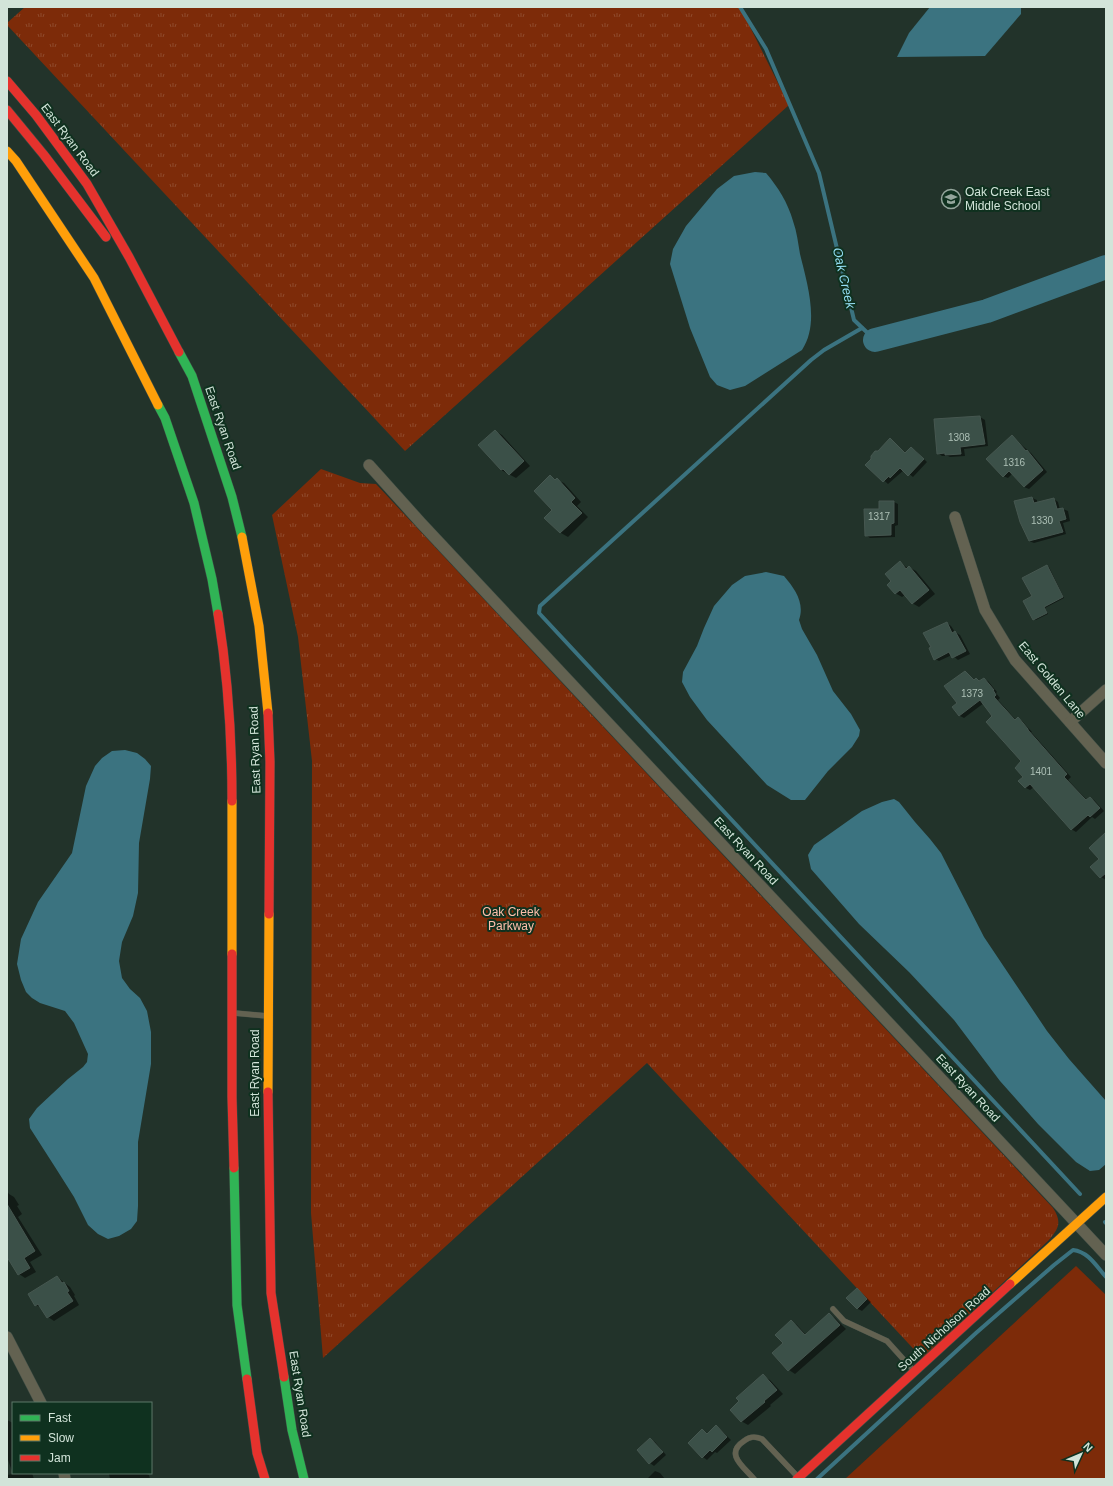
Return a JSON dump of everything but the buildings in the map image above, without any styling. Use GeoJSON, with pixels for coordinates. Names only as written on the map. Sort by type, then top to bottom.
{"type":"FeatureCollection","features":[{"type":"Feature","properties":{"kind":"main road","name":"East Ryan Road"},"geometry":{"type":"LineString","coordinates":[[7,81],[40,120],[87,184],[192,376],[232,497],[245,551],[259,626],[266,695],[270,762],[268,1125],[271,1293],[292,1430],[304,1479]]}},
{"type":"Feature","properties":{"kind":"main road"},"geometry":{"type":"LineString","coordinates":[[7,110],[48,160],[144,286]]}},
{"type":"Feature","properties":{"kind":"main road","name":"East Ryan Road"},"geometry":{"type":"LineString","coordinates":[[7,150],[16,161],[94,278],[165,418],[194,503],[212,579],[225,657],[230,709],[232,761],[232,1097],[237,1305],[257,1453],[265,1479]]}},
{"type":"Feature","properties":{"kind":"main road","name":"South Nicholson Road"},"geometry":{"type":"LineString","coordinates":[[798,1479],[1106,1197]]}},
{"type":"Feature","properties":{"kind":"street","name":"East Ryan Road"},"geometry":{"type":"LineString","coordinates":[[369,465],[421,523],[1106,1255]]}},
{"type":"Feature","properties":{"kind":"street","name":"East Golden Lane"},"geometry":{"type":"LineString","coordinates":[[955,518],[985,610],[1015,660],[1106,763]]}},
{"type":"Feature","properties":{"kind":"street"},"geometry":{"type":"LineString","coordinates":[[1070,722],[1106,690]]}},
{"type":"Feature","properties":{"kind":"street"},"geometry":{"type":"LineString","coordinates":[[7,1337],[40,1402]]}},
{"type":"Feature","properties":{"kind":"lane"},"geometry":{"type":"LineString","coordinates":[[232,1013],[268,1016]]}},
{"type":"Feature","properties":{"kind":"lane"},"geometry":{"type":"LineString","coordinates":[[833,1309],[844,1321],[887,1341],[915,1372]]}},
{"type":"Feature","properties":{"kind":"lane"},"geometry":{"type":"LineString","coordinates":[[754,1479],[737,1460],[735,1454],[740,1443],[747,1438],[754,1436],[762,1439],[798,1479]]}},
{"type":"Feature","properties":{"kind":"green space"},"geometry":{"type":"Polygon","coordinates":[[[25,7],[740,7],[789,105],[405,451],[7,25],[7,23],[25,7]]]}},
{"type":"Feature","properties":{"kind":"green space","name":"Oak Creek Parkway"},"geometry":{"type":"Polygon","coordinates":[[[321,469],[360,483],[376,484],[1053,1208],[1058,1217],[1058,1225],[1049,1240],[922,1358],[647,1063],[323,1358],[311,1213],[312,761],[298,637],[272,515],[321,469]]]}},
{"type":"Feature","properties":{"kind":"green space"},"geometry":{"type":"Polygon","coordinates":[[[1076,1266],[1106,1295],[1106,1479],[845,1479],[1076,1266]]]}},
{"type":"Feature","properties":{"kind":"water"},"geometry":{"type":"Polygon","coordinates":[[[930,7],[1021,7],[1021,14],[985,56],[897,57],[909,33],[930,7]]]}},
{"type":"Feature","properties":{"kind":"water"},"geometry":{"type":"Polygon","coordinates":[[[755,172],[766,173],[775,184],[791,214],[796,229],[808,290],[811,315],[810,328],[802,350],[745,386],[730,390],[717,385],[710,377],[690,328],[670,264],[673,249],[686,226],[717,189],[734,176],[755,172]]]}},
{"type":"Feature","properties":{"kind":"water"},"geometry":{"type":"Polygon","coordinates":[[[766,572],[784,576],[798,596],[801,608],[799,620],[802,629],[817,655],[833,691],[851,714],[860,730],[859,736],[852,747],[828,771],[805,800],[791,800],[767,785],[707,720],[690,697],[682,682],[683,672],[697,646],[714,606],[732,585],[745,576],[766,572]]]}},
{"type":"Feature","properties":{"kind":"water"},"geometry":{"type":"Polygon","coordinates":[[[125,750],[137,753],[151,766],[139,843],[138,893],[133,916],[122,942],[119,961],[122,978],[130,989],[140,998],[147,1011],[151,1032],[151,1064],[138,1142],[137,1221],[131,1229],[119,1236],[108,1239],[98,1234],[88,1225],[74,1197],[30,1128],[29,1119],[37,1108],[83,1067],[87,1062],[88,1054],[74,1023],[65,1011],[40,1003],[26,992],[17,964],[21,939],[38,902],[72,853],[86,786],[95,766],[102,758],[112,751],[125,750]]]}},
{"type":"Feature","properties":{"kind":"water"},"geometry":{"type":"Polygon","coordinates":[[[894,799],[899,802],[941,853],[984,937],[1047,1031],[1069,1059],[1106,1101],[1106,1164],[1099,1170],[1090,1171],[1076,1162],[1038,1124],[1000,1081],[954,1020],[909,972],[859,924],[811,869],[808,855],[814,845],[862,811],[882,802],[894,799]]]}},
{"type":"Feature","properties":{"kind":"waterway","name":"Oak Creek"},"geometry":{"type":"LineString","coordinates":[[740,7],[766,49],[819,173],[854,320],[875,340]]}},
{"type":"Feature","properties":{"kind":"waterway","name":"Oak Creek"},"geometry":{"type":"LineString","coordinates":[[875,340],[987,311],[1106,267]]}},
{"type":"Feature","properties":{"kind":"waterway"},"geometry":{"type":"LineString","coordinates":[[862,328],[824,350],[811,360],[540,606],[539,613],[1080,1194]]}},
{"type":"Feature","properties":{"kind":"waterway"},"geometry":{"type":"LineString","coordinates":[[817,1479],[976,1333],[1073,1250],[1079,1251],[1088,1257],[1106,1277]]}},
{"type":"Feature","properties":{"kind":"traffic: fast"},"geometry":{"type":"LineString","coordinates":[[179,352],[192,376],[232,497],[242,537]]}},
{"type":"Feature","properties":{"kind":"traffic: fast"},"geometry":{"type":"LineString","coordinates":[[158,405],[165,418],[194,503],[212,579],[218,614]]}},
{"type":"Feature","properties":{"kind":"traffic: fast"},"geometry":{"type":"LineString","coordinates":[[234,1168],[237,1305],[247,1379]]}},
{"type":"Feature","properties":{"kind":"traffic: fast"},"geometry":{"type":"LineString","coordinates":[[284,1377],[292,1430],[304,1479]]}},
{"type":"Feature","properties":{"kind":"traffic: slow"},"geometry":{"type":"LineString","coordinates":[[7,151],[16,161],[94,278],[158,405]]}},
{"type":"Feature","properties":{"kind":"traffic: slow"},"geometry":{"type":"LineString","coordinates":[[242,537],[259,626],[268,713]]}},
{"type":"Feature","properties":{"kind":"traffic: slow"},"geometry":{"type":"LineString","coordinates":[[232,801],[232,954]]}},
{"type":"Feature","properties":{"kind":"traffic: slow"},"geometry":{"type":"LineString","coordinates":[[268,1092],[269,914]]}},
{"type":"Feature","properties":{"kind":"traffic: slow"},"geometry":{"type":"LineString","coordinates":[[1010,1284],[1106,1197]]}},
{"type":"Feature","properties":{"kind":"traffic: jam"},"geometry":{"type":"LineString","coordinates":[[7,81],[36,115],[87,184],[129,257],[179,352]]}},
{"type":"Feature","properties":{"kind":"traffic: jam"},"geometry":{"type":"LineString","coordinates":[[7,110],[44,155],[106,237]]}},
{"type":"Feature","properties":{"kind":"traffic: jam"},"geometry":{"type":"LineString","coordinates":[[218,614],[229,708],[232,801]]}},
{"type":"Feature","properties":{"kind":"traffic: jam"},"geometry":{"type":"LineString","coordinates":[[268,713],[270,762],[269,914]]}},
{"type":"Feature","properties":{"kind":"traffic: jam"},"geometry":{"type":"LineString","coordinates":[[232,954],[232,1097],[234,1168]]}},
{"type":"Feature","properties":{"kind":"traffic: jam"},"geometry":{"type":"LineString","coordinates":[[268,1092],[271,1293],[284,1377]]}},
{"type":"Feature","properties":{"kind":"traffic: jam"},"geometry":{"type":"LineString","coordinates":[[797,1479],[1010,1284]]}},
{"type":"Feature","properties":{"kind":"traffic: jam"},"geometry":{"type":"LineString","coordinates":[[247,1379],[257,1453],[265,1479]]}},
{"type":"Feature","properties":{"kind":"place","name":"Oak Creek East Middle School"},"geometry":{"type":"Point","coordinates":[951,199]}}]}
